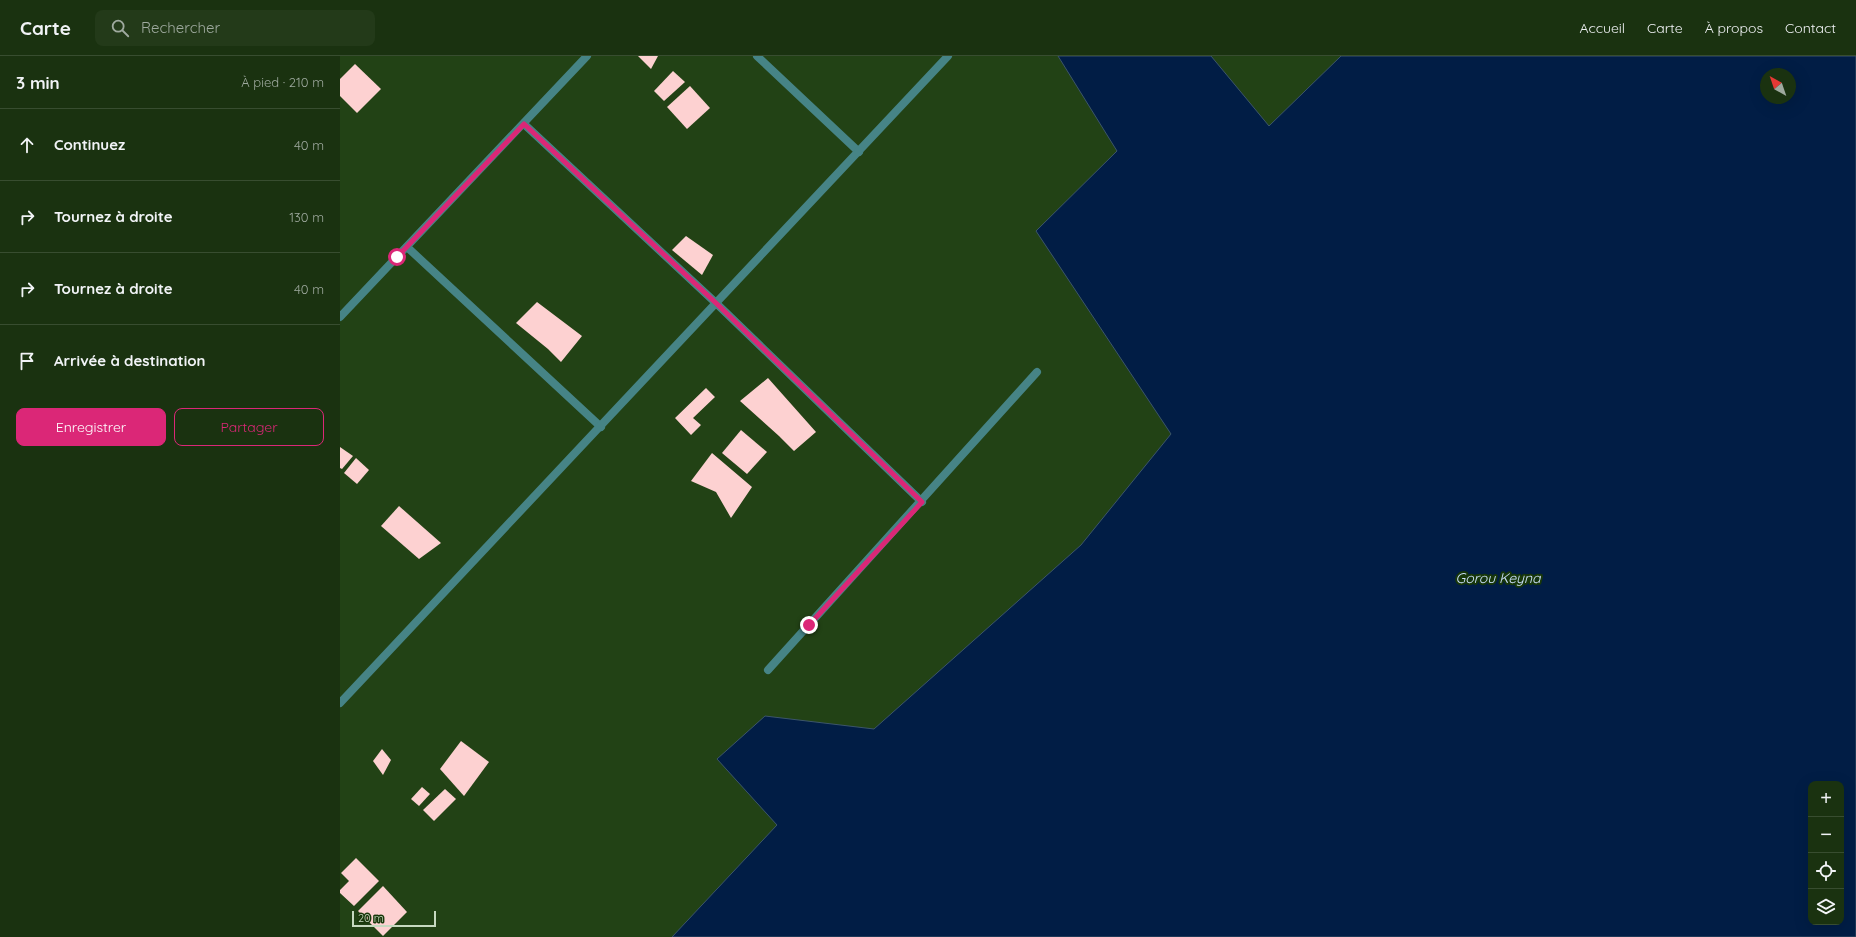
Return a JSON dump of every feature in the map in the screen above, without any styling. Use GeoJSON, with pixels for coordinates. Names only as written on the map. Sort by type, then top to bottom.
{"type":"FeatureCollection","features":[{"type":"Feature","properties":{"kind":"street"},"geometry":{"type":"LineString","coordinates":[[340,317],[587,56]]}},
{"type":"Feature","properties":{"kind":"street"},"geometry":{"type":"LineString","coordinates":[[757,56],[859,152]]}},
{"type":"Feature","properties":{"kind":"street"},"geometry":{"type":"LineString","coordinates":[[340,703],[717,304],[948,56]]}},
{"type":"Feature","properties":{"kind":"street"},"geometry":{"type":"LineString","coordinates":[[524,124],[717,304],[922,502]]}},
{"type":"Feature","properties":{"kind":"street"},"geometry":{"type":"LineString","coordinates":[[407,246],[601,427]]}},
{"type":"Feature","properties":{"kind":"street"},"geometry":{"type":"LineString","coordinates":[[768,670],[922,502],[1038,372]]}},
{"type":"Feature","properties":{"kind":"water","name":"Gorou Keyna"},"geometry":{"type":"Polygon","coordinates":[[[1058,56],[1211,56],[1269,126],[1341,56],[1856,56],[1856,937],[672,937],[777,825],[717,759],[765,716],[874,729],[1081,545],[1171,434],[1036,231],[1117,151],[1058,56]]]}},
{"type":"Feature","properties":{"kind":"building"},"geometry":{"type":"Polygon","coordinates":[[[638,56],[658,56],[651,69],[638,56]]]}},
{"type":"Feature","properties":{"kind":"building"},"geometry":{"type":"Polygon","coordinates":[[[355,64],[381,89],[357,113],[340,96],[340,79],[355,64]]]}},
{"type":"Feature","properties":{"kind":"building"},"geometry":{"type":"Polygon","coordinates":[[[673,71],[685,82],[664,101],[654,91],[673,71]]]}},
{"type":"Feature","properties":{"kind":"building"},"geometry":{"type":"Polygon","coordinates":[[[690,86],[710,108],[687,129],[667,107],[690,86]]]}},
{"type":"Feature","properties":{"kind":"building"},"geometry":{"type":"Polygon","coordinates":[[[686,236],[713,255],[702,275],[672,250],[686,236]]]}},
{"type":"Feature","properties":{"kind":"building"},"geometry":{"type":"Polygon","coordinates":[[[537,302],[582,336],[561,362],[548,349],[516,323],[537,302]]]}},
{"type":"Feature","properties":{"kind":"building"},"geometry":{"type":"Polygon","coordinates":[[[768,378],[816,432],[794,451],[740,401],[768,378]]]}},
{"type":"Feature","properties":{"kind":"building"},"geometry":{"type":"Polygon","coordinates":[[[706,388],[715,397],[693,418],[701,425],[691,435],[675,418],[706,388]]]}},
{"type":"Feature","properties":{"kind":"building"},"geometry":{"type":"Polygon","coordinates":[[[741,430],[767,452],[747,474],[722,453],[741,430]]]}},
{"type":"Feature","properties":{"kind":"building"},"geometry":{"type":"Polygon","coordinates":[[[340,447],[353,456],[342,469],[340,468],[340,447]]]}},
{"type":"Feature","properties":{"kind":"building"},"geometry":{"type":"Polygon","coordinates":[[[712,453],[752,487],[731,518],[716,492],[691,481],[712,453]]]}},
{"type":"Feature","properties":{"kind":"building"},"geometry":{"type":"Polygon","coordinates":[[[356,458],[369,470],[357,484],[344,473],[356,458]]]}},
{"type":"Feature","properties":{"kind":"building"},"geometry":{"type":"Polygon","coordinates":[[[399,506],[441,543],[419,559],[381,526],[399,506]]]}},
{"type":"Feature","properties":{"kind":"building"},"geometry":{"type":"Polygon","coordinates":[[[461,741],[489,762],[464,796],[440,769],[461,741]]]}},
{"type":"Feature","properties":{"kind":"building"},"geometry":{"type":"Polygon","coordinates":[[[382,749],[391,760],[383,775],[373,761],[382,749]]]}},
{"type":"Feature","properties":{"kind":"building"},"geometry":{"type":"Polygon","coordinates":[[[422,787],[430,794],[419,806],[411,799],[422,787]]]}},
{"type":"Feature","properties":{"kind":"building"},"geometry":{"type":"Polygon","coordinates":[[[445,789],[456,799],[434,821],[423,810],[445,789]]]}},
{"type":"Feature","properties":{"kind":"building"},"geometry":{"type":"Polygon","coordinates":[[[356,858],[379,881],[354,906],[340,893],[340,890],[349,881],[341,873],[356,858]]]}},
{"type":"Feature","properties":{"kind":"building"},"geometry":{"type":"Polygon","coordinates":[[[383,886],[407,912],[383,936],[358,911],[383,886]]]}},
{"type":"Feature","properties":{"kind":"route"},"geometry":{"type":"LineString","coordinates":[[397,257],[524,124],[717,304],[922,502],[809,625]]}}]}
